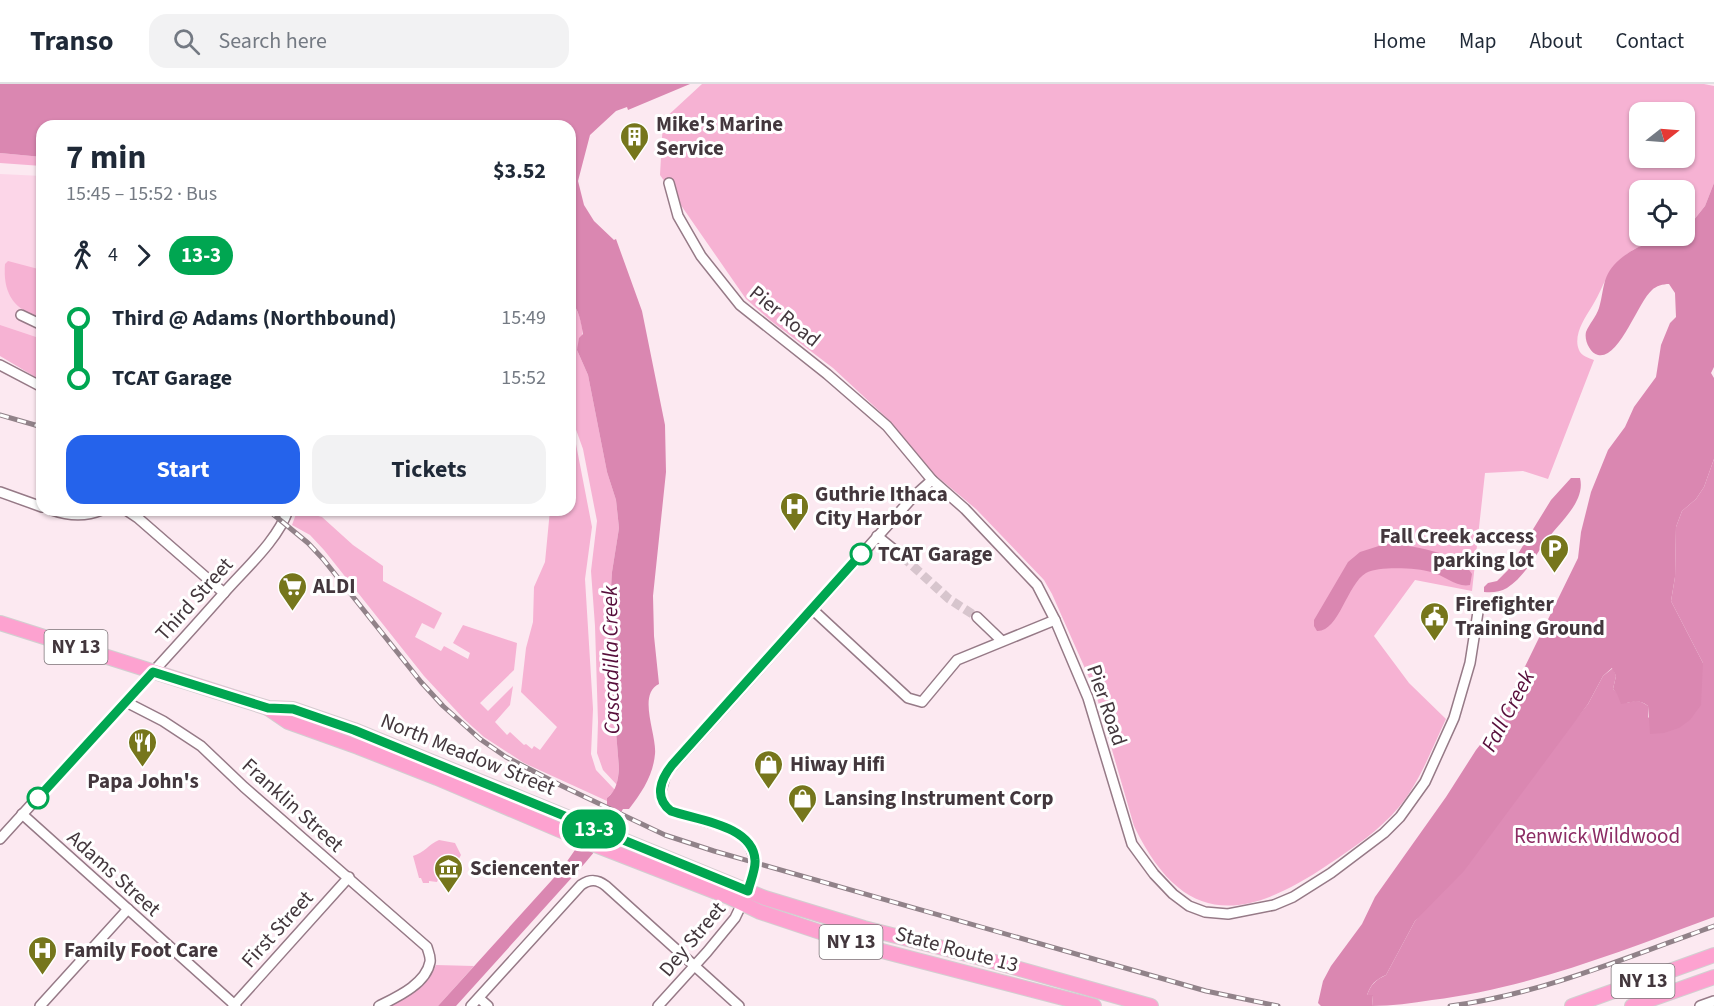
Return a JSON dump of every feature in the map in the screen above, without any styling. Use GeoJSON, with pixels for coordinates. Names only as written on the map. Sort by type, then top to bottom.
{"type":"FeatureCollection","features":[{"type":"Feature","properties":{"kind":"highway","name":"North Meadow Street"},"geometry":{"type":"LineString","coordinates":[[0,623],[268,708],[293,709],[354,730],[557,813],[622,848]]}},
{"type":"Feature","properties":{"kind":"highway","name":"North Meadow Street"},"geometry":{"type":"LineString","coordinates":[[268,708],[288,722],[358,747],[550,826],[622,848],[746,897]]}},
{"type":"Feature","properties":{"kind":"highway","name":"State Route 13"},"geometry":{"type":"LineString","coordinates":[[746,897],[963,953],[1151,1006]]}},
{"type":"Feature","properties":{"kind":"highway","name":"State Route 13"},"geometry":{"type":"LineString","coordinates":[[746,897],[760,912],[859,945],[1094,1006]]}},
{"type":"Feature","properties":{"kind":"highway","name":"NY 13"},"geometry":{"type":"LineString","coordinates":[[1572,1006],[1714,955]]}},
{"type":"Feature","properties":{"kind":"highway","name":"NY 13"},"geometry":{"type":"LineString","coordinates":[[1632,1006],[1714,977]]}},
{"type":"Feature","properties":{"kind":"street","name":"Pier Road"},"geometry":{"type":"LineString","coordinates":[[669,183],[678,216],[701,256],[740,305],[827,374],[887,426],[932,480],[965,509],[1034,580],[1046,600],[1088,698],[1132,844],[1154,874],[1173,894],[1189,906],[1205,912],[1228,914],[1274,905],[1311,887],[1384,833],[1400,817],[1425,782],[1454,718],[1470,663],[1478,612]]}},
{"type":"Feature","properties":{"kind":"street"},"geometry":{"type":"LineString","coordinates":[[21,315],[36,322]]}},
{"type":"Feature","properties":{"kind":"street"},"geometry":{"type":"LineString","coordinates":[[0,365],[36,384]]}},
{"type":"Feature","properties":{"kind":"street","name":"Dey Street"},"geometry":{"type":"LineString","coordinates":[[658,1006],[720,937],[746,897],[756,862],[754,852],[746,839],[724,827],[671,811],[666,807],[660,794],[661,783],[672,765],[877,536],[932,480]]}},
{"type":"Feature","properties":{"kind":"street"},"geometry":{"type":"LineString","coordinates":[[0,492],[36,505]]}},
{"type":"Feature","properties":{"kind":"street"},"geometry":{"type":"LineString","coordinates":[[135,516],[224,593]]}},
{"type":"Feature","properties":{"kind":"street","name":"Third Street"},"geometry":{"type":"LineString","coordinates":[[0,839],[224,593],[274,536],[286,516]]}},
{"type":"Feature","properties":{"kind":"street"},"geometry":{"type":"LineString","coordinates":[[877,536],[903,557]]}},
{"type":"Feature","properties":{"kind":"street"},"geometry":{"type":"LineString","coordinates":[[812,609],[909,698],[922,702],[957,660],[1055,620]]}},
{"type":"Feature","properties":{"kind":"street"},"geometry":{"type":"LineString","coordinates":[[977,617],[1002,641]]}},
{"type":"Feature","properties":{"kind":"street","name":"Franklin Street"},"geometry":{"type":"LineString","coordinates":[[126,702],[171,725],[201,746],[244,787],[427,947],[430,962],[423,976],[408,989],[379,1006]]}},
{"type":"Feature","properties":{"kind":"street","name":"Adams Street"},"geometry":{"type":"LineString","coordinates":[[22,814],[234,1006]]}},
{"type":"Feature","properties":{"kind":"street","name":"First Street"},"geometry":{"type":"LineString","coordinates":[[234,1006],[348,877]]}},
{"type":"Feature","properties":{"kind":"street"},"geometry":{"type":"LineString","coordinates":[[471,1006],[586,881],[600,881],[739,1006]]}},
{"type":"Feature","properties":{"kind":"street"},"geometry":{"type":"LineString","coordinates":[[40,1006],[128,909]]}},
{"type":"Feature","properties":{"kind":"street"},"geometry":{"type":"LineString","coordinates":[[479,998],[488,1006]]}},
{"type":"Feature","properties":{"kind":"street"},"geometry":{"type":"LineString","coordinates":[[1700,1006],[1714,1001]]}},
{"type":"Feature","properties":{"kind":"shaded area"},"geometry":{"type":"Polygon","coordinates":[[[702,84],[1704,84],[1714,86],[1714,183],[1705,206],[1695,218],[1695,180],[1629,180],[1629,246],[1641,246],[1614,266],[1578,333],[1580,352],[1594,360],[1548,479],[1523,471],[1485,473],[1472,591],[1415,580],[1374,636],[1409,683],[1446,719],[1419,776],[1392,815],[1366,838],[1298,883],[1270,897],[1243,904],[1218,905],[1195,898],[1173,883],[1153,859],[1134,826],[1095,691],[1044,580],[976,509],[934,474],[890,421],[833,368],[746,299],[660,175],[663,120],[702,84]]]}},
{"type":"Feature","properties":{"kind":"shaded area"},"geometry":{"type":"Polygon","coordinates":[[[0,153],[36,156],[36,166],[0,163],[0,153]]]}},
{"type":"Feature","properties":{"kind":"shaded area"},"geometry":{"type":"Polygon","coordinates":[[[0,174],[36,176],[36,341],[0,330],[0,174]]]}},
{"type":"Feature","properties":{"kind":"shaded area"},"geometry":{"type":"Polygon","coordinates":[[[8,261],[36,268],[36,316],[21,308],[11,297],[7,290],[5,264],[8,261]]]}},
{"type":"Feature","properties":{"kind":"shaded area"},"geometry":{"type":"Polygon","coordinates":[[[576,308],[582,333],[577,350],[588,375],[607,472],[616,500],[619,528],[612,572],[608,634],[619,768],[617,785],[603,770],[597,753],[595,626],[591,571],[597,521],[583,449],[576,430],[576,308]]]}},
{"type":"Feature","properties":{"kind":"shaded area"},"geometry":{"type":"Polygon","coordinates":[[[0,325],[36,337],[36,377],[0,356],[0,325]]]}},
{"type":"Feature","properties":{"kind":"shaded area"},"geometry":{"type":"Polygon","coordinates":[[[576,444],[592,527],[585,579],[593,709],[591,754],[596,770],[615,790],[607,801],[524,763],[484,737],[424,676],[324,550],[310,535],[292,525],[295,516],[322,517],[353,545],[383,566],[383,581],[442,613],[434,629],[422,623],[415,637],[441,651],[444,646],[468,659],[470,653],[453,643],[463,625],[517,643],[514,670],[480,703],[488,711],[513,686],[510,705],[495,722],[507,735],[510,732],[524,745],[532,749],[534,746],[540,750],[557,727],[521,692],[526,648],[533,622],[534,587],[545,562],[549,516],[576,516],[576,444]]]}},
{"type":"Feature","properties":{"kind":"shaded area"},"geometry":{"type":"Polygon","coordinates":[[[439,840],[455,843],[461,855],[455,866],[448,865],[440,874],[437,882],[423,883],[419,878],[413,856],[439,840]]]}},
{"type":"Feature","properties":{"kind":"shaded area"},"geometry":{"type":"Polygon","coordinates":[[[436,965],[474,966],[438,1006],[390,1006],[423,983],[436,965]]]}},
{"type":"Feature","properties":{"kind":"green space","name":"Renwick Wildwood"},"geometry":{"type":"Polygon","coordinates":[[[1714,459],[1714,917],[1575,967],[1504,987],[1424,1001],[1372,1006],[1373,996],[1367,995],[1369,991],[1376,981],[1386,975],[1415,921],[1588,704],[1603,676],[1613,668],[1616,676],[1613,689],[1627,703],[1638,701],[1648,706],[1648,718],[1703,663],[1671,601],[1675,577],[1676,527],[1682,511],[1696,499],[1704,487],[1714,459]]]}},
{"type":"Feature","properties":{"kind":"water","name":"Cascadilla Creek"},"geometry":{"type":"Polygon","coordinates":[[[0,84],[690,84],[628,110],[627,107],[616,111],[590,135],[578,181],[584,205],[594,221],[614,240],[616,239],[642,311],[665,425],[666,472],[653,596],[659,684],[649,696],[649,716],[655,746],[654,762],[642,790],[629,809],[623,809],[605,839],[456,1006],[438,1006],[561,870],[607,804],[607,798],[615,788],[618,777],[608,634],[612,572],[619,528],[616,500],[607,472],[588,375],[577,350],[579,338],[583,334],[576,309],[576,120],[36,120],[36,156],[0,153],[0,84]]]}},
{"type":"Feature","properties":{"kind":"water","name":"Fall Creek"},"geometry":{"type":"Polygon","coordinates":[[[1714,183],[1714,367],[1711,373],[1714,378],[1714,459],[1704,487],[1696,499],[1682,511],[1676,527],[1675,577],[1671,601],[1703,663],[1701,705],[1690,720],[1679,728],[1664,733],[1650,734],[1648,706],[1638,702],[1621,704],[1613,689],[1616,676],[1612,668],[1603,676],[1588,704],[1464,871],[1415,921],[1386,975],[1370,988],[1367,995],[1373,995],[1372,1006],[1321,1006],[1318,1003],[1323,981],[1331,966],[1362,924],[1375,897],[1495,726],[1578,558],[1581,532],[1591,492],[1608,450],[1625,427],[1634,407],[1656,377],[1661,345],[1670,323],[1676,317],[1675,293],[1669,284],[1654,289],[1647,296],[1621,340],[1606,354],[1598,355],[1590,349],[1586,332],[1599,308],[1607,275],[1614,265],[1628,253],[1642,246],[1695,246],[1695,218],[1705,206],[1714,183]]]}},
{"type":"Feature","properties":{"kind":"water"},"geometry":{"type":"Polygon","coordinates":[[[1571,478],[1580,478],[1579,496],[1528,567],[1507,588],[1496,592],[1484,592],[1484,587],[1488,583],[1497,581],[1508,570],[1551,500],[1571,478]]]}},
{"type":"Feature","properties":{"kind":"water"},"geometry":{"type":"Polygon","coordinates":[[[1385,544],[1420,548],[1457,560],[1472,574],[1470,585],[1460,585],[1425,571],[1398,568],[1372,571],[1359,579],[1331,624],[1317,631],[1314,620],[1348,562],[1360,552],[1385,544]]]}},
{"type":"Feature","properties":{"kind":"tunnel"},"geometry":{"type":"LineString","coordinates":[[903,557],[949,599],[977,617]]}},
{"type":"Feature","properties":{"kind":"railway"},"geometry":{"type":"LineString","coordinates":[[0,415],[36,425]]}},
{"type":"Feature","properties":{"kind":"railway"},"geometry":{"type":"LineString","coordinates":[[275,516],[308,543],[323,559],[421,682],[443,706],[480,739],[506,757],[560,785],[665,835],[714,851],[1206,991],[1278,1006]]}},
{"type":"Feature","properties":{"kind":"railway"},"geometry":{"type":"LineString","coordinates":[[1450,1006],[1551,984],[1714,926]]}},
{"type":"Feature","properties":{"kind":"bus line","name":"13-3"},"geometry":{"type":"LineString","coordinates":[[38,798],[153,672],[268,708],[293,709],[354,730],[748,891],[756,862],[754,852],[746,839],[724,827],[671,811],[662,801],[661,783],[672,765],[861,554]]}},
{"type":"Feature","properties":{"kind":"place","name":"Mike's Marine Service"},"geometry":{"type":"Point","coordinates":[635,162]}},
{"type":"Feature","properties":{"kind":"place","name":"Guthrie Ithaca City Harbor"},"geometry":{"type":"Point","coordinates":[794,532]}},
{"type":"Feature","properties":{"kind":"place","name":"TCAT Garage"},"geometry":{"type":"Point","coordinates":[861,554]}},
{"type":"Feature","properties":{"kind":"place","name":"Fall Creek access parking lot"},"geometry":{"type":"Point","coordinates":[1555,574]}},
{"type":"Feature","properties":{"kind":"place","name":"ALDI"},"geometry":{"type":"Point","coordinates":[292,612]}},
{"type":"Feature","properties":{"kind":"place","name":"Firefighter Training Ground"},"geometry":{"type":"Point","coordinates":[1434,642]}},
{"type":"Feature","properties":{"kind":"place","name":"Papa John's"},"geometry":{"type":"Point","coordinates":[143,768]}},
{"type":"Feature","properties":{"kind":"place","name":"Hiway Hifi"},"geometry":{"type":"Point","coordinates":[769,790]}},
{"type":"Feature","properties":{"kind":"place","name":"Lansing Instrument Corp"},"geometry":{"type":"Point","coordinates":[803,824]}},
{"type":"Feature","properties":{"kind":"place","name":"Sciencenter"},"geometry":{"type":"Point","coordinates":[449,894]}},
{"type":"Feature","properties":{"kind":"place","name":"Family Foot Care"},"geometry":{"type":"Point","coordinates":[43,976]}}]}
